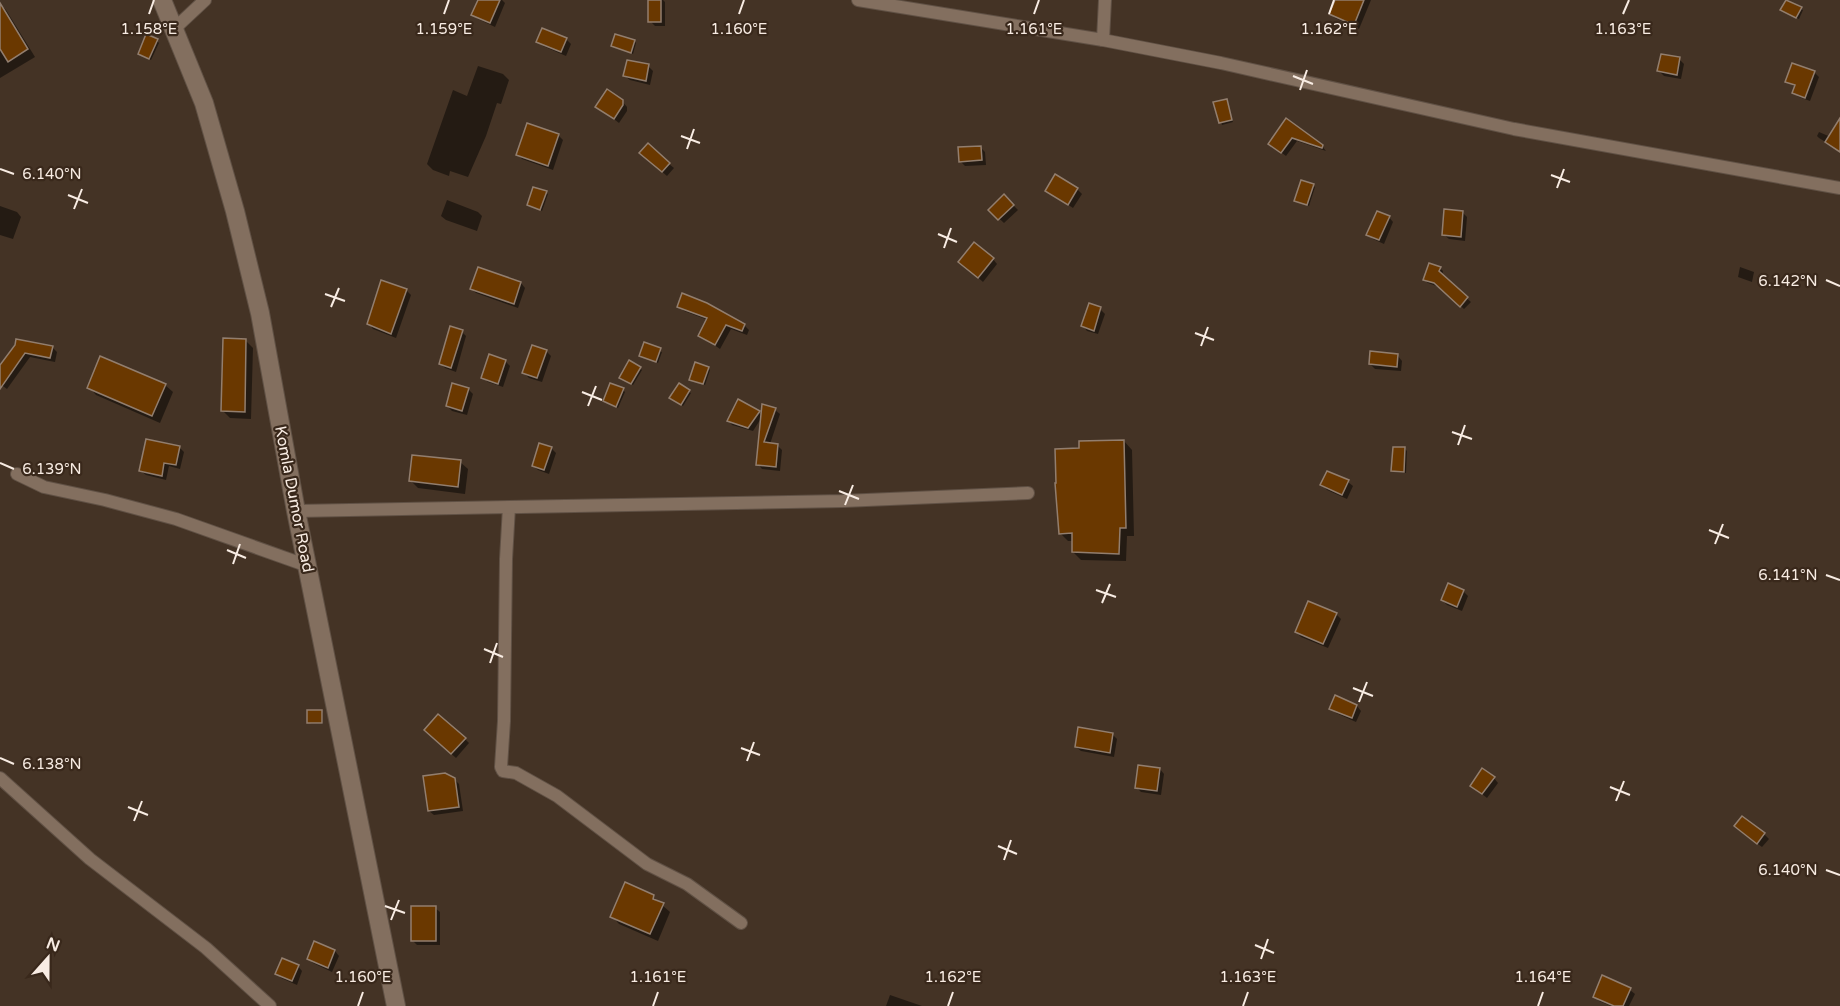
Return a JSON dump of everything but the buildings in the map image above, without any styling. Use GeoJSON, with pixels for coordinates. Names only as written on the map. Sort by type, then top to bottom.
{"type":"FeatureCollection","features":[{"type":"Feature","properties":{"kind":"street","name":"Komla Dumor Road"},"geometry":{"type":"LineString","coordinates":[[162,0],[204,103],[235,211],[260,313],[296,511],[396,1006]]}},
{"type":"Feature","properties":{"kind":"street"},"geometry":{"type":"LineString","coordinates":[[174,29],[205,0]]}},
{"type":"Feature","properties":{"kind":"street"},"geometry":{"type":"LineString","coordinates":[[858,0],[1103,40],[1221,63],[1514,129],[1840,188]]}},
{"type":"Feature","properties":{"kind":"street"},"geometry":{"type":"LineString","coordinates":[[1103,40],[1105,0]]}},
{"type":"Feature","properties":{"kind":"street"},"geometry":{"type":"LineString","coordinates":[[17,474],[44,487],[176,519],[308,567]]}},
{"type":"Feature","properties":{"kind":"street"},"geometry":{"type":"LineString","coordinates":[[296,511],[843,501],[1028,493]]}},
{"type":"Feature","properties":{"kind":"street"},"geometry":{"type":"LineString","coordinates":[[509,507],[504,722],[501,759],[503,771],[516,772],[557,796],[647,864],[687,884],[741,923]]}},
{"type":"Feature","properties":{"kind":"street"},"geometry":{"type":"LineString","coordinates":[[0,778],[90,859],[198,942],[270,1006]]}}]}
